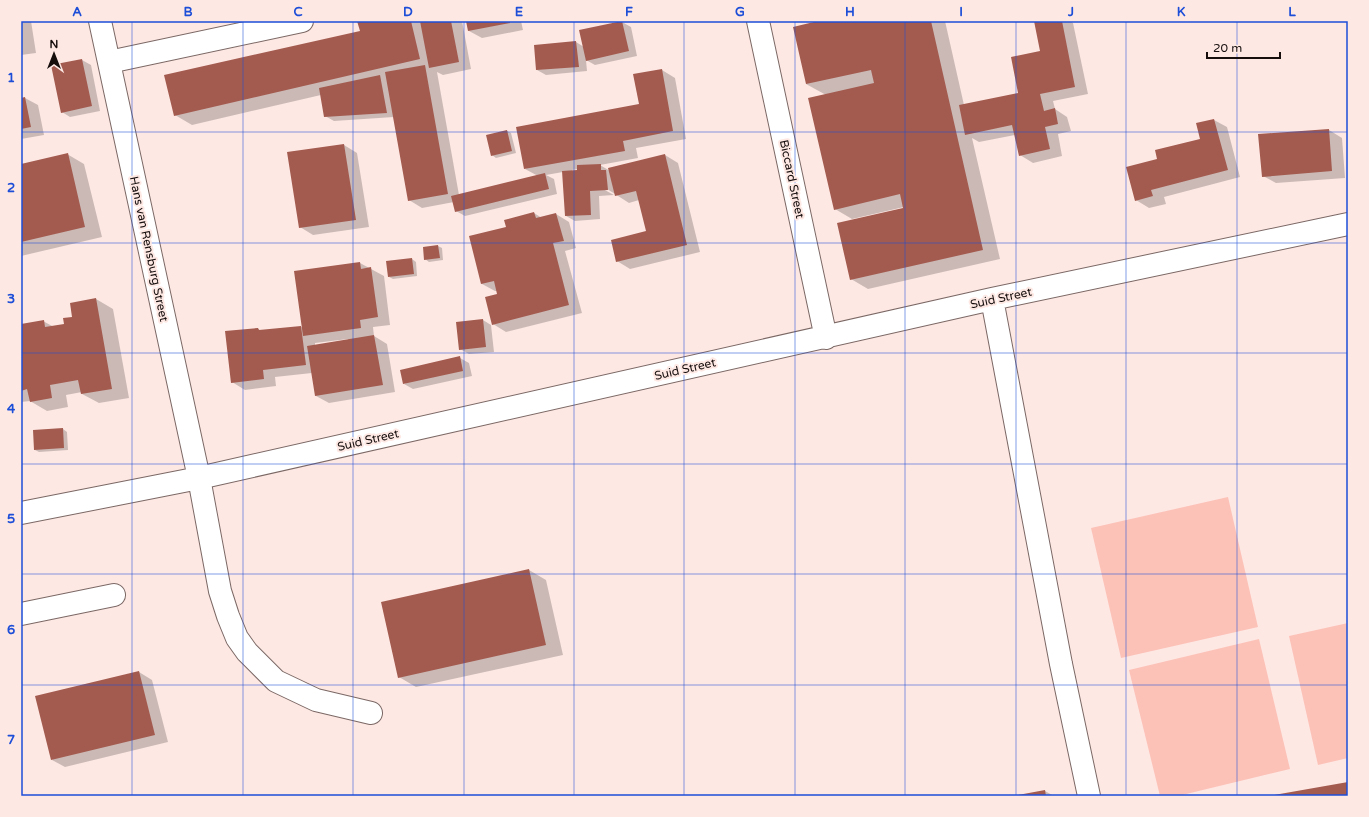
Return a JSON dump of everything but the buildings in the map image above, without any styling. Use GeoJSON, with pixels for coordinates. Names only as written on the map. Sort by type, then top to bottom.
{"type":"FeatureCollection","features":[{"type":"Feature","properties":{"kind":"street","name":"Hans van Rensburg Street"},"geometry":{"type":"LineString","coordinates":[[100,21],[199,478],[220,591],[228,616],[237,638],[248,652],[276,681],[316,700],[371,713]]}},
{"type":"Feature","properties":{"kind":"street"},"geometry":{"type":"LineString","coordinates":[[109,62],[302,21]]}},
{"type":"Feature","properties":{"kind":"street","name":"Biccard Street"},"geometry":{"type":"LineString","coordinates":[[758,21],[826,338]]}},
{"type":"Feature","properties":{"kind":"street","name":"Suid Street"},"geometry":{"type":"LineString","coordinates":[[21,513],[199,478],[826,338],[992,299],[1348,224]]}},
{"type":"Feature","properties":{"kind":"street"},"geometry":{"type":"LineString","coordinates":[[992,299],[1061,664],[1089,796]]}},
{"type":"Feature","properties":{"kind":"street"},"geometry":{"type":"LineString","coordinates":[[21,614],[114,595]]}},
{"type":"Feature","properties":{"kind":"shaded area"},"geometry":{"type":"Polygon","coordinates":[[[1228,497],[1258,627],[1121,658],[1091,528],[1228,497]]]}},
{"type":"Feature","properties":{"kind":"shaded area"},"geometry":{"type":"Polygon","coordinates":[[[1348,623],[1348,758],[1318,765],[1289,636],[1348,623]]]}},
{"type":"Feature","properties":{"kind":"shaded area"},"geometry":{"type":"Polygon","coordinates":[[[1259,639],[1290,769],[1178,796],[1160,796],[1129,670],[1259,639]]]}}]}
